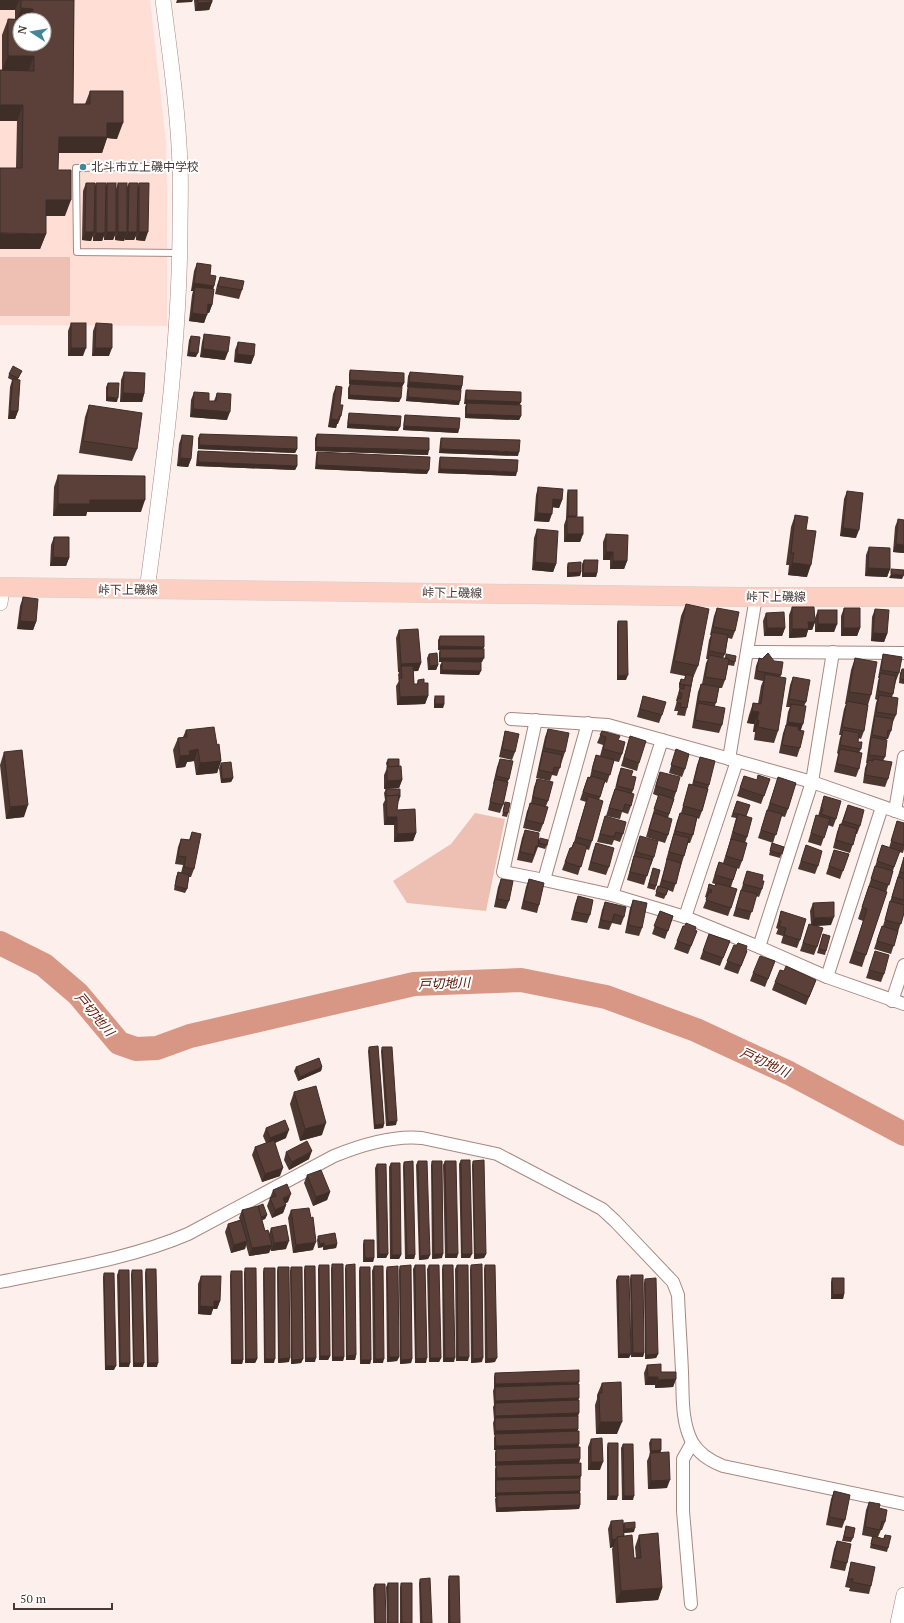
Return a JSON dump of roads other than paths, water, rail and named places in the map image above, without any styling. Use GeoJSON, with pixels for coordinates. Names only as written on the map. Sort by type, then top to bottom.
{"type":"FeatureCollection","features":[{"type":"Feature","properties":{"kind":"main road","name":"峠下上磯線"},"geometry":{"type":"LineString","coordinates":[[1,593],[147,590],[756,597],[904,597]]}},
{"type":"Feature","properties":{"kind":"street"},"geometry":{"type":"LineString","coordinates":[[147,590],[164,469],[177,321],[180,253],[180,166],[176,111],[163,0]]}},
{"type":"Feature","properties":{"kind":"street"},"geometry":{"type":"LineString","coordinates":[[686,917],[733,760],[747,652],[756,597]]}},
{"type":"Feature","properties":{"kind":"street"},"geometry":{"type":"LineString","coordinates":[[747,652],[904,653]]}},
{"type":"Feature","properties":{"kind":"street"},"geometry":{"type":"LineString","coordinates":[[759,947],[812,782],[833,652]]}},
{"type":"Feature","properties":{"kind":"street"},"geometry":{"type":"LineString","coordinates":[[511,719],[608,725],[812,782],[899,813],[904,757]]}},
{"type":"Feature","properties":{"kind":"street"},"geometry":{"type":"LineString","coordinates":[[536,720],[503,872],[612,896],[686,917],[827,977],[898,1002],[904,965]]}},
{"type":"Feature","properties":{"kind":"street"},"geometry":{"type":"LineString","coordinates":[[544,880],[588,723]]}},
{"type":"Feature","properties":{"kind":"street"},"geometry":{"type":"LineString","coordinates":[[612,896],[662,740]]}},
{"type":"Feature","properties":{"kind":"street"},"geometry":{"type":"LineString","coordinates":[[827,977],[882,807]]}},
{"type":"Feature","properties":{"kind":"street"},"geometry":{"type":"LineString","coordinates":[[0,1282],[125,1255],[169,1242],[188,1234],[334,1156],[349,1150],[399,1138],[410,1137],[422,1138],[497,1154],[602,1210],[615,1221],[673,1282],[678,1295],[683,1405],[686,1429],[692,1442],[706,1457],[722,1466],[904,1504]]}},
{"type":"Feature","properties":{"kind":"street"},"geometry":{"type":"LineString","coordinates":[[691,1604],[683,1511],[683,1459],[692,1442]]}},
{"type":"Feature","properties":{"kind":"street"},"geometry":{"type":"LineString","coordinates":[[898,1623],[904,1595]]}},
{"type":"Feature","properties":{"kind":"lane"},"geometry":{"type":"LineString","coordinates":[[180,166],[76,168],[77,252],[180,253]]}},
{"type":"Feature","properties":{"kind":"waterway","name":"戸切地川"},"geometry":{"type":"LineString","coordinates":[[0,943],[44,965],[78,994],[119,1043],[136,1049],[157,1048],[190,1036],[414,984],[521,980],[606,997],[696,1030],[789,1073],[904,1134]]}},
{"type":"Feature","properties":{"kind":"place","name":"北斗市立上磯中学校"},"geometry":{"type":"Point","coordinates":[83,167]}}]}
